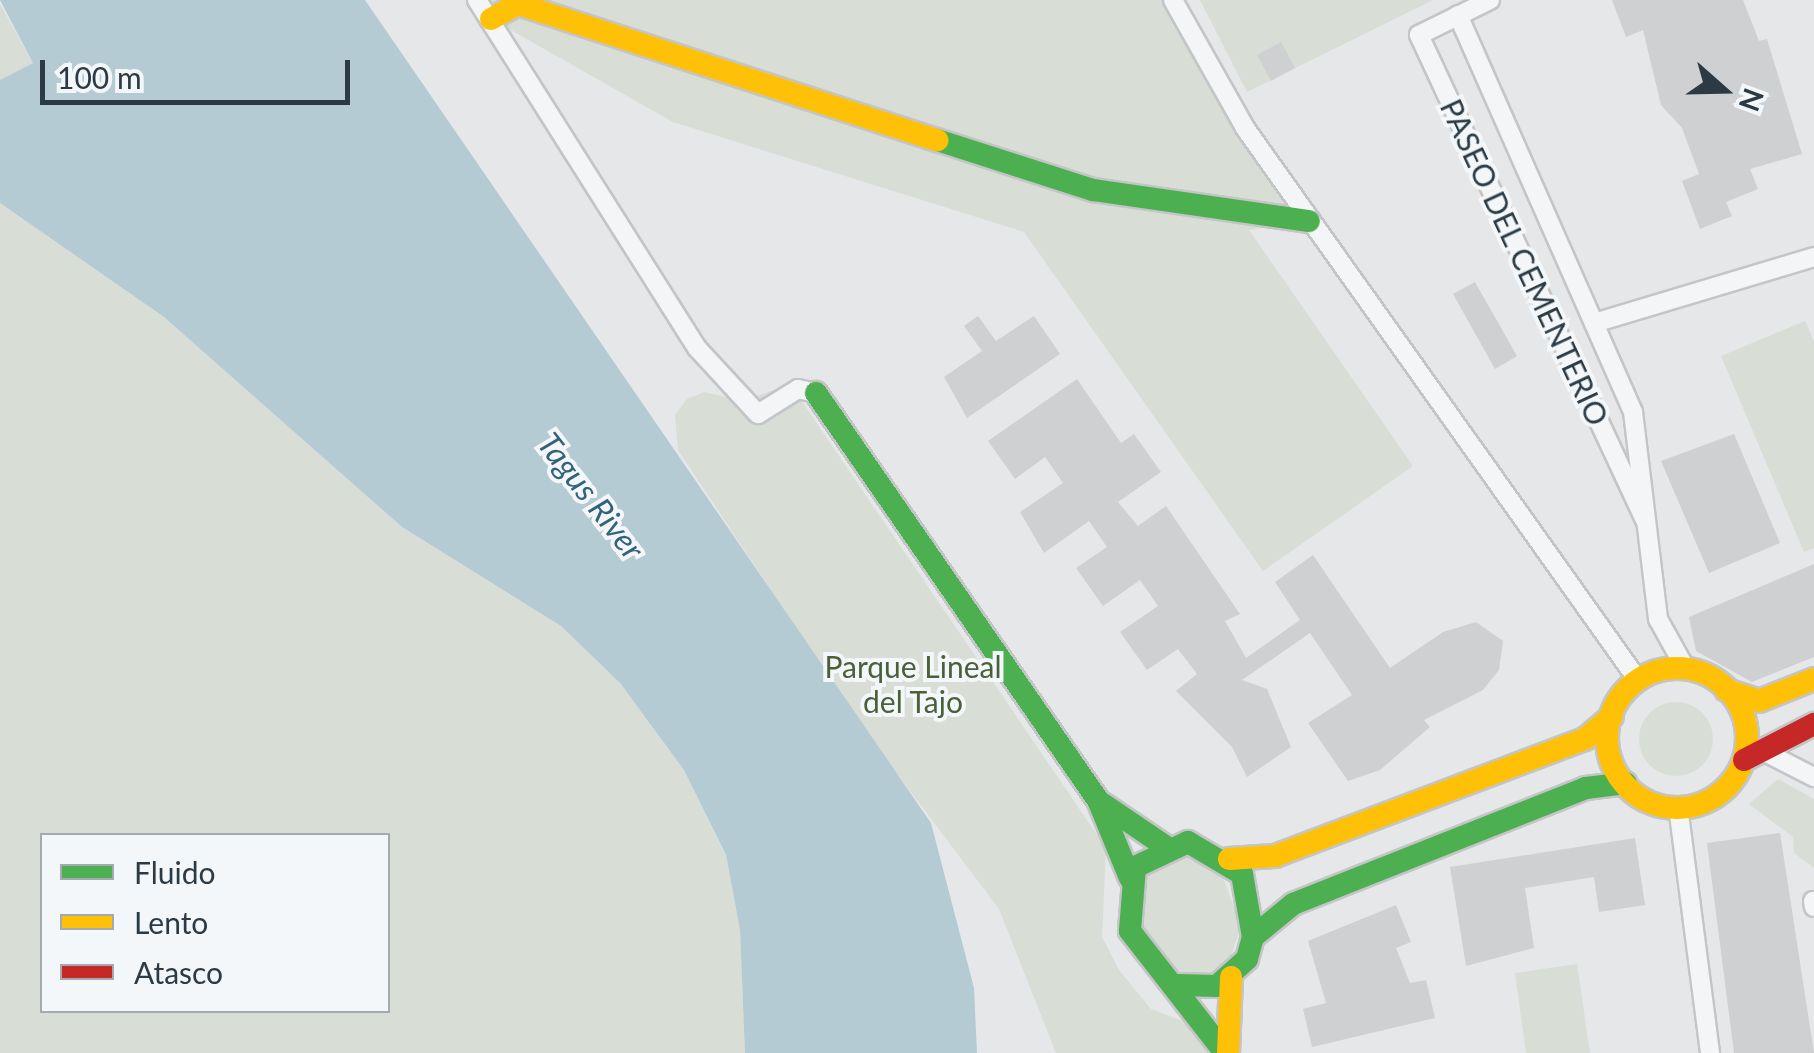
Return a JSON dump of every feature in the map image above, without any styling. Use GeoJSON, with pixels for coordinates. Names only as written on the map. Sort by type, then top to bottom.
{"type":"FeatureCollection","features":[{"type":"Feature","properties":{"kind":"street"},"geometry":{"type":"LineString","coordinates":[[477,0],[696,348],[758,414],[798,388],[816,393],[1098,800],[1130,878],[1130,931],[1178,985],[1226,1053]]}},
{"type":"Feature","properties":{"kind":"street"},"geometry":{"type":"LineString","coordinates":[[1173,0],[1230,106],[1634,676]]}},
{"type":"Feature","properties":{"kind":"street","name":"PASEO DEL CEMENTERIO"},"geometry":{"type":"LineString","coordinates":[[1490,0],[1419,35],[1649,530]]}},
{"type":"Feature","properties":{"kind":"street"},"geometry":{"type":"LineString","coordinates":[[491,19],[518,4],[536,7],[1093,190],[1309,221]]}},
{"type":"Feature","properties":{"kind":"street","name":"PASEO DEL CEMENTERIO"},"geometry":{"type":"LineString","coordinates":[[1458,15],[1633,412],[1658,618],[1684,666]]}},
{"type":"Feature","properties":{"kind":"street"},"geometry":{"type":"LineString","coordinates":[[1594,323],[1814,256]]}},
{"type":"Feature","properties":{"kind":"street"},"geometry":{"type":"LineString","coordinates":[[1130,878],[1165,846],[1188,842],[1229,859],[1294,850],[1585,739],[1612,716],[1634,676],[1684,666],[1722,688],[1760,701],[1814,678]]}},
{"type":"Feature","properties":{"kind":"street"},"geometry":{"type":"LineString","coordinates":[[1722,688],[1739,710],[1751,755]]}},
{"type":"Feature","properties":{"kind":"street"},"geometry":{"type":"LineString","coordinates":[[1612,716],[1612,752],[1626,784]]}},
{"type":"Feature","properties":{"kind":"street"},"geometry":{"type":"LineString","coordinates":[[1226,1053],[1232,977],[1254,937],[1294,904],[1586,788],[1626,784],[1678,814],[1710,805],[1751,755],[1814,724]]}},
{"type":"Feature","properties":{"kind":"street"},"geometry":{"type":"LineString","coordinates":[[1751,755],[1814,777]]}},
{"type":"Feature","properties":{"kind":"street"},"geometry":{"type":"LineString","coordinates":[[1098,800],[1165,846]]}},
{"type":"Feature","properties":{"kind":"street"},"geometry":{"type":"LineString","coordinates":[[1678,814],[1710,1053]]}},
{"type":"Feature","properties":{"kind":"street"},"geometry":{"type":"LineString","coordinates":[[1229,859],[1251,892],[1254,937]]}},
{"type":"Feature","properties":{"kind":"street"},"geometry":{"type":"LineString","coordinates":[[1178,985],[1200,990],[1232,977]]}},
{"type":"Feature","properties":{"kind":"green space"},"geometry":{"type":"Polygon","coordinates":[[[477,0],[1177,0],[1309,221],[1249,230],[1413,466],[1263,571],[1024,232],[673,122],[491,19],[477,0]]]}},
{"type":"Feature","properties":{"kind":"green space"},"geometry":{"type":"Polygon","coordinates":[[[1200,0],[1433,0],[1247,92],[1200,0]]]}},
{"type":"Feature","properties":{"kind":"green space"},"geometry":{"type":"Polygon","coordinates":[[[0,4],[33,63],[0,80],[0,4]]]}},
{"type":"Feature","properties":{"kind":"green space"},"geometry":{"type":"Polygon","coordinates":[[[0,203],[164,317],[402,527],[561,626],[620,683],[684,770],[726,856],[740,930],[745,1053],[0,1053],[0,203]]]}},
{"type":"Feature","properties":{"kind":"green space"},"geometry":{"type":"Polygon","coordinates":[[[1805,321],[1814,341],[1814,548],[1804,552],[1721,356],[1805,321]]]}},
{"type":"Feature","properties":{"kind":"green space","name":"Parque Lineal del Tajo"},"geometry":{"type":"Polygon","coordinates":[[[790,384],[1106,848],[1102,937],[1119,970],[1151,1009],[1198,1027],[1210,1053],[1056,1053],[999,909],[859,723],[678,450],[675,415],[687,399],[704,392],[743,401],[790,384]]]}},
{"type":"Feature","properties":{"kind":"green space"},"geometry":{"type":"Polygon","coordinates":[[[1676,702],[1702,713],[1713,739],[1702,765],[1676,776],[1650,765],[1639,739],[1650,713],[1676,702]]]}},
{"type":"Feature","properties":{"kind":"green space"},"geometry":{"type":"Polygon","coordinates":[[[1778,779],[1814,799],[1814,868],[1794,853],[1793,837],[1749,804],[1778,779]]]}},
{"type":"Feature","properties":{"kind":"green space"},"geometry":{"type":"Polygon","coordinates":[[[1179,850],[1222,875],[1241,926],[1226,971],[1183,981],[1144,934],[1137,891],[1139,877],[1179,850]]]}},
{"type":"Feature","properties":{"kind":"green space"},"geometry":{"type":"Polygon","coordinates":[[[1577,964],[1590,1053],[1526,1053],[1515,973],[1577,964]]]}},
{"type":"Feature","properties":{"kind":"water","name":"Tagus River"},"geometry":{"type":"Polygon","coordinates":[[[0,0],[365,0],[931,823],[974,988],[977,1053],[745,1053],[740,930],[726,855],[684,770],[620,683],[561,626],[402,527],[164,317],[0,203],[0,80],[33,63],[0,0]]]}},
{"type":"Feature","properties":{"kind":"building"},"geometry":{"type":"Polygon","coordinates":[[[1612,0],[1743,0],[1759,41],[1767,39],[1802,154],[1750,169],[1758,189],[1726,202],[1732,216],[1700,229],[1682,181],[1699,174],[1682,128],[1661,105],[1643,30],[1626,37],[1612,0]]]}},
{"type":"Feature","properties":{"kind":"building"},"geometry":{"type":"Polygon","coordinates":[[[1281,42],[1295,68],[1271,81],[1257,55],[1281,42]]]}},
{"type":"Feature","properties":{"kind":"building"},"geometry":{"type":"Polygon","coordinates":[[[1475,282],[1517,356],[1495,369],[1453,294],[1475,282]]]}},
{"type":"Feature","properties":{"kind":"building"},"geometry":{"type":"Polygon","coordinates":[[[978,316],[996,341],[1034,316],[1060,354],[967,418],[944,377],[982,351],[964,326],[978,316]]]}},
{"type":"Feature","properties":{"kind":"building"},"geometry":{"type":"Polygon","coordinates":[[[1077,379],[1121,443],[1134,434],[1161,472],[1118,502],[1138,526],[1166,506],[1240,614],[1225,621],[1246,658],[1300,620],[1275,582],[1313,555],[1390,668],[1443,632],[1476,622],[1503,641],[1499,670],[1483,690],[1424,720],[1430,727],[1380,770],[1348,781],[1308,723],[1352,695],[1310,633],[1242,680],[1267,689],[1291,747],[1247,777],[1232,747],[1176,691],[1197,674],[1178,649],[1147,670],[1120,632],[1158,606],[1140,580],[1103,606],[1076,568],[1107,547],[1089,521],[1044,553],[1020,512],[1063,483],[1045,457],[1015,479],[988,441],[1077,379]]]}},
{"type":"Feature","properties":{"kind":"building"},"geometry":{"type":"Polygon","coordinates":[[[1734,434],[1780,543],[1709,573],[1661,461],[1734,434]]]}},
{"type":"Feature","properties":{"kind":"building"},"geometry":{"type":"Polygon","coordinates":[[[1814,564],[1814,657],[1752,682],[1696,651],[1689,617],[1814,564]]]}},
{"type":"Feature","properties":{"kind":"building"},"geometry":{"type":"Polygon","coordinates":[[[1780,833],[1814,1053],[1734,1053],[1707,843],[1780,833]]]}},
{"type":"Feature","properties":{"kind":"building"},"geometry":{"type":"Polygon","coordinates":[[[1635,838],[1645,905],[1599,912],[1594,877],[1525,888],[1534,948],[1466,966],[1450,867],[1635,838]]]}},
{"type":"Feature","properties":{"kind":"building"},"geometry":{"type":"Polygon","coordinates":[[[1396,905],[1411,942],[1396,948],[1410,983],[1426,980],[1435,1018],[1312,1047],[1303,1009],[1326,1003],[1308,941],[1396,905]]]}},
{"type":"Feature","properties":{"kind":"traffic: fast"},"geometry":{"type":"LineString","coordinates":[[937,140],[1093,190],[1309,221]]}},
{"type":"Feature","properties":{"kind":"traffic: fast"},"geometry":{"type":"LineString","coordinates":[[816,393],[1098,800],[1130,878]]}},
{"type":"Feature","properties":{"kind":"traffic: fast"},"geometry":{"type":"LineString","coordinates":[[1253,937],[1293,904],[1586,788],[1626,783]]}},
{"type":"Feature","properties":{"kind":"traffic: fast"},"geometry":{"type":"LineString","coordinates":[[1103,804],[1165,846]]}},
{"type":"Feature","properties":{"kind":"traffic: fast"},"geometry":{"type":"LineString","coordinates":[[1177,985],[1217,986],[1247,959],[1253,937],[1242,874],[1188,842],[1135,867],[1130,931],[1225,1053]]}},
{"type":"Feature","properties":{"kind":"traffic: slow"},"geometry":{"type":"LineString","coordinates":[[491,19],[518,4],[937,140]]}},
{"type":"Feature","properties":{"kind":"traffic: slow"},"geometry":{"type":"LineString","coordinates":[[1677,668],[1704,673],[1726,689],[1742,711],[1747,738],[1742,765],[1726,787],[1704,803],[1677,808],[1650,803],[1628,787],[1612,765],[1607,738],[1612,711],[1628,689],[1650,673],[1677,668]]}},
{"type":"Feature","properties":{"kind":"traffic: slow"},"geometry":{"type":"LineString","coordinates":[[1726,690],[1759,701],[1814,679]]}},
{"type":"Feature","properties":{"kind":"traffic: slow"},"geometry":{"type":"LineString","coordinates":[[1229,859],[1275,856],[1585,739],[1612,716]]}},
{"type":"Feature","properties":{"kind":"traffic: slow"},"geometry":{"type":"LineString","coordinates":[[1228,1053],[1231,977]]}},
{"type":"Feature","properties":{"kind":"traffic: jam"},"geometry":{"type":"LineString","coordinates":[[1744,760],[1814,724]]}}]}
